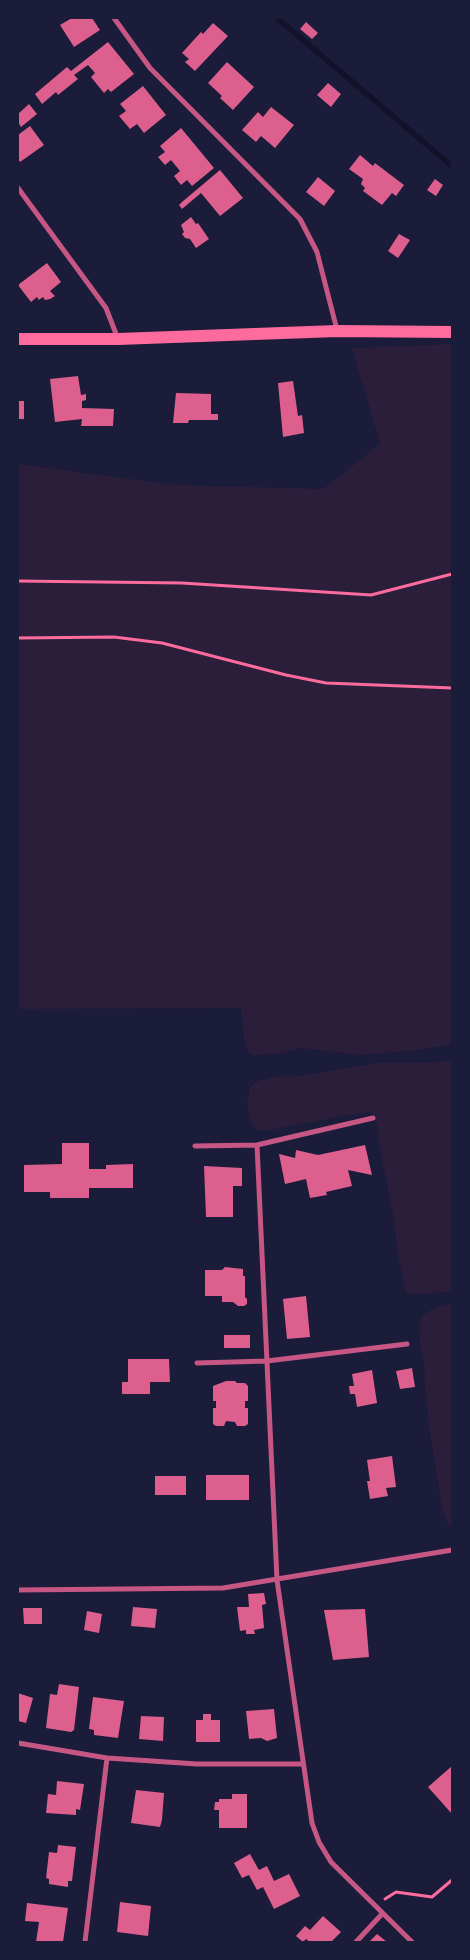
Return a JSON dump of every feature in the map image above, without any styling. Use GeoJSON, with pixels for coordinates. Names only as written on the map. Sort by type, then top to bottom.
{"type":"FeatureCollection","features":[{"type":"Feature","properties":{"kind":"main road"},"geometry":{"type":"LineString","coordinates":[[18,339],[118,339],[337,331],[452,332]]}},
{"type":"Feature","properties":{"kind":"street"},"geometry":{"type":"LineString","coordinates":[[114,18],[150,68],[300,219],[310,235],[317,252],[337,331]]}},
{"type":"Feature","properties":{"kind":"street"},"geometry":{"type":"LineString","coordinates":[[18,188],[106,308],[118,339]]}},
{"type":"Feature","properties":{"kind":"street"},"geometry":{"type":"LineString","coordinates":[[195,1146],[257,1146],[373,1118]]}},
{"type":"Feature","properties":{"kind":"street"},"geometry":{"type":"LineString","coordinates":[[257,1146],[277,1580],[312,1823],[319,1842],[331,1862],[412,1942]]}},
{"type":"Feature","properties":{"kind":"street"},"geometry":{"type":"LineString","coordinates":[[197,1363],[267,1361],[408,1344]]}},
{"type":"Feature","properties":{"kind":"street"},"geometry":{"type":"LineString","coordinates":[[18,1590],[223,1588],[452,1550]]}},
{"type":"Feature","properties":{"kind":"street"},"geometry":{"type":"LineString","coordinates":[[18,1743],[107,1758],[197,1764],[303,1764]]}},
{"type":"Feature","properties":{"kind":"street"},"geometry":{"type":"LineString","coordinates":[[85,1942],[107,1758]]}},
{"type":"Feature","properties":{"kind":"street"},"geometry":{"type":"LineString","coordinates":[[356,1942],[382,1914]]}},
{"type":"Feature","properties":{"kind":"path"},"geometry":{"type":"LineString","coordinates":[[18,581],[182,584],[370,595],[452,574]]}},
{"type":"Feature","properties":{"kind":"path"},"geometry":{"type":"LineString","coordinates":[[18,638],[114,636],[162,643],[286,676],[326,682],[452,688]]}},
{"type":"Feature","properties":{"kind":"path"},"geometry":{"type":"LineString","coordinates":[[375,1907],[396,1892],[432,1896],[452,1880]]}},
{"type":"Feature","properties":{"kind":"shaded area"},"geometry":{"type":"Polygon","coordinates":[[[452,344],[452,1045],[362,1055],[300,1048],[279,1054],[252,1055],[248,1051],[244,1038],[241,1008],[18,1009],[18,464],[176,485],[323,489],[380,444],[352,348],[452,344]]]}},
{"type":"Feature","properties":{"kind":"shaded area"},"geometry":{"type":"Polygon","coordinates":[[[452,1060],[452,1291],[427,1294],[406,1293],[377,1125],[371,1111],[264,1131],[256,1129],[249,1118],[247,1102],[250,1088],[255,1082],[272,1077],[301,1076],[375,1063],[425,1063],[452,1060]]]}},
{"type":"Feature","properties":{"kind":"shaded area"},"geometry":{"type":"Polygon","coordinates":[[[452,1303],[452,1527],[450,1528],[442,1509],[429,1426],[419,1323],[424,1314],[435,1308],[452,1303]]]}},
{"type":"Feature","properties":{"kind":"building"},"geometry":{"type":"Polygon","coordinates":[[[72,18],[92,18],[100,30],[74,47],[60,25],[72,18]]]}},
{"type":"Feature","properties":{"kind":"building"},"geometry":{"type":"Polygon","coordinates":[[[306,22],[318,33],[312,39],[300,29],[306,22]]]}},
{"type":"Feature","properties":{"kind":"building"},"geometry":{"type":"Polygon","coordinates":[[[213,23],[228,36],[195,71],[185,62],[189,59],[182,53],[201,32],[203,34],[213,23]]]}},
{"type":"Feature","properties":{"kind":"building"},"geometry":{"type":"Polygon","coordinates":[[[108,42],[134,74],[111,92],[108,89],[104,93],[91,77],[95,73],[88,65],[74,75],[78,79],[58,95],[56,92],[42,104],[35,94],[67,67],[71,71],[108,42]]]}},
{"type":"Feature","properties":{"kind":"building"},"geometry":{"type":"Polygon","coordinates":[[[227,62],[254,87],[233,110],[208,83],[227,62]]]}},
{"type":"Feature","properties":{"kind":"building"},"geometry":{"type":"Polygon","coordinates":[[[328,83],[341,94],[331,107],[317,95],[328,83]]]}},
{"type":"Feature","properties":{"kind":"building"},"geometry":{"type":"Polygon","coordinates":[[[143,86],[166,115],[144,133],[137,124],[130,129],[119,116],[126,111],[120,104],[143,86]]]}},
{"type":"Feature","properties":{"kind":"building"},"geometry":{"type":"Polygon","coordinates":[[[29,104],[37,114],[21,127],[18,122],[18,114],[29,104]]]}},
{"type":"Feature","properties":{"kind":"building"},"geometry":{"type":"Polygon","coordinates":[[[271,107],[294,125],[275,148],[261,136],[256,142],[242,130],[258,112],[263,117],[271,107]]]}},
{"type":"Feature","properties":{"kind":"building"},"geometry":{"type":"Polygon","coordinates":[[[30,126],[44,145],[20,162],[18,159],[18,135],[30,126]]]}},
{"type":"Feature","properties":{"kind":"building"},"geometry":{"type":"Polygon","coordinates":[[[181,128],[214,168],[192,186],[187,180],[181,185],[174,176],[180,171],[171,160],[165,165],[158,157],[165,152],[160,146],[181,128]]]}},
{"type":"Feature","properties":{"kind":"building"},"geometry":{"type":"Polygon","coordinates":[[[360,155],[373,166],[375,163],[404,185],[396,196],[392,193],[382,205],[363,191],[365,188],[361,184],[363,179],[349,169],[360,155]]]}},
{"type":"Feature","properties":{"kind":"building"},"geometry":{"type":"Polygon","coordinates":[[[220,170],[243,198],[220,216],[201,193],[182,209],[179,205],[220,170]]]}},
{"type":"Feature","properties":{"kind":"building"},"geometry":{"type":"Polygon","coordinates":[[[318,177],[335,191],[324,206],[306,192],[318,177]]]}},
{"type":"Feature","properties":{"kind":"building"},"geometry":{"type":"Polygon","coordinates":[[[435,179],[443,185],[436,196],[427,190],[435,179]]]}},
{"type":"Feature","properties":{"kind":"building"},"geometry":{"type":"Polygon","coordinates":[[[191,217],[196,224],[198,223],[209,239],[196,248],[190,239],[185,238],[182,234],[184,232],[181,225],[191,217]]]}},
{"type":"Feature","properties":{"kind":"building"},"geometry":{"type":"Polygon","coordinates":[[[399,234],[410,240],[398,258],[388,251],[399,234]]]}},
{"type":"Feature","properties":{"kind":"building"},"geometry":{"type":"Polygon","coordinates":[[[47,263],[61,282],[50,291],[55,296],[45,300],[43,297],[39,300],[37,297],[31,302],[18,285],[47,263]]]}},
{"type":"Feature","properties":{"kind":"building"},"geometry":{"type":"Polygon","coordinates":[[[78,376],[81,395],[86,394],[86,400],[82,401],[82,408],[114,409],[113,426],[81,426],[82,419],[55,422],[50,379],[78,376]]]}},
{"type":"Feature","properties":{"kind":"building"},"geometry":{"type":"Polygon","coordinates":[[[293,381],[298,416],[302,415],[304,433],[283,437],[278,383],[293,381]]]}},
{"type":"Feature","properties":{"kind":"building"},"geometry":{"type":"Polygon","coordinates":[[[176,393],[211,394],[211,414],[218,414],[218,420],[189,420],[188,423],[173,423],[176,393]]]}},
{"type":"Feature","properties":{"kind":"building"},"geometry":{"type":"Polygon","coordinates":[[[18,401],[24,401],[24,419],[18,419],[18,401]]]}},
{"type":"Feature","properties":{"kind":"building"},"geometry":{"type":"Polygon","coordinates":[[[62,1143],[89,1143],[89,1169],[106,1169],[106,1165],[133,1164],[133,1188],[89,1188],[89,1198],[50,1198],[50,1192],[24,1192],[24,1165],[62,1164],[62,1143]]]}},
{"type":"Feature","properties":{"kind":"building"},"geometry":{"type":"Polygon","coordinates":[[[365,1145],[372,1175],[348,1170],[352,1186],[326,1192],[327,1195],[310,1198],[306,1179],[285,1184],[279,1154],[295,1158],[296,1150],[318,1155],[365,1145]]]}},
{"type":"Feature","properties":{"kind":"building"},"geometry":{"type":"Polygon","coordinates":[[[204,1166],[242,1168],[242,1186],[233,1186],[233,1217],[206,1217],[204,1166]]]}},
{"type":"Feature","properties":{"kind":"building"},"geometry":{"type":"Polygon","coordinates":[[[225,1267],[243,1269],[245,1297],[247,1299],[247,1304],[244,1306],[238,1306],[233,1302],[222,1302],[222,1296],[205,1296],[205,1270],[222,1270],[225,1267]]]}},
{"type":"Feature","properties":{"kind":"building"},"geometry":{"type":"Polygon","coordinates":[[[306,1296],[310,1337],[287,1339],[283,1299],[306,1296]]]}},
{"type":"Feature","properties":{"kind":"building"},"geometry":{"type":"Polygon","coordinates":[[[224,1335],[250,1335],[250,1348],[224,1348],[224,1335]]]}},
{"type":"Feature","properties":{"kind":"building"},"geometry":{"type":"Polygon","coordinates":[[[128,1359],[169,1359],[170,1382],[150,1382],[150,1394],[122,1394],[122,1382],[128,1382],[128,1359]]]}},
{"type":"Feature","properties":{"kind":"building"},"geometry":{"type":"Polygon","coordinates":[[[412,1368],[415,1387],[400,1389],[396,1371],[412,1368]]]}},
{"type":"Feature","properties":{"kind":"building"},"geometry":{"type":"Polygon","coordinates":[[[372,1370],[377,1403],[357,1407],[355,1394],[350,1394],[349,1386],[354,1386],[352,1374],[372,1370]]]}},
{"type":"Feature","properties":{"kind":"building"},"geometry":{"type":"Polygon","coordinates":[[[226,1381],[245,1383],[248,1386],[248,1401],[245,1401],[245,1408],[248,1408],[248,1424],[245,1426],[237,1426],[235,1422],[226,1421],[224,1426],[213,1424],[213,1408],[216,1408],[216,1401],[213,1401],[213,1386],[226,1381]]]}},
{"type":"Feature","properties":{"kind":"building"},"geometry":{"type":"Polygon","coordinates":[[[392,1456],[396,1487],[386,1488],[388,1496],[370,1499],[367,1481],[370,1481],[367,1460],[392,1456]]]}},
{"type":"Feature","properties":{"kind":"building"},"geometry":{"type":"Polygon","coordinates":[[[206,1475],[249,1475],[249,1500],[206,1500],[206,1475]]]}},
{"type":"Feature","properties":{"kind":"building"},"geometry":{"type":"Polygon","coordinates":[[[155,1476],[186,1476],[186,1495],[155,1495],[155,1476]]]}},
{"type":"Feature","properties":{"kind":"building"},"geometry":{"type":"Polygon","coordinates":[[[264,1593],[266,1604],[262,1605],[264,1628],[254,1630],[255,1634],[246,1634],[246,1630],[240,1631],[237,1607],[249,1607],[248,1594],[264,1593]]]}},
{"type":"Feature","properties":{"kind":"building"},"geometry":{"type":"Polygon","coordinates":[[[133,1607],[157,1609],[155,1628],[131,1626],[133,1607]]]}},
{"type":"Feature","properties":{"kind":"building"},"geometry":{"type":"Polygon","coordinates":[[[23,1608],[42,1608],[42,1624],[24,1624],[23,1608]]]}},
{"type":"Feature","properties":{"kind":"building"},"geometry":{"type":"Polygon","coordinates":[[[365,1609],[369,1657],[333,1660],[324,1610],[365,1609]]]}},
{"type":"Feature","properties":{"kind":"building"},"geometry":{"type":"Polygon","coordinates":[[[87,1611],[102,1614],[99,1633],[84,1630],[87,1611]]]}},
{"type":"Feature","properties":{"kind":"building"},"geometry":{"type":"Polygon","coordinates":[[[59,1684],[79,1687],[74,1730],[71,1732],[46,1728],[50,1694],[57,1695],[59,1684]]]}},
{"type":"Feature","properties":{"kind":"building"},"geometry":{"type":"Polygon","coordinates":[[[18,1693],[33,1698],[26,1723],[18,1721],[18,1693]]]}},
{"type":"Feature","properties":{"kind":"building"},"geometry":{"type":"Polygon","coordinates":[[[93,1697],[124,1701],[118,1738],[94,1735],[94,1730],[89,1729],[93,1697]]]}},
{"type":"Feature","properties":{"kind":"building"},"geometry":{"type":"Polygon","coordinates":[[[274,1709],[277,1738],[267,1741],[261,1738],[249,1739],[246,1711],[274,1709]]]}},
{"type":"Feature","properties":{"kind":"building"},"geometry":{"type":"Polygon","coordinates":[[[203,1714],[211,1714],[211,1720],[220,1720],[220,1742],[196,1742],[196,1720],[203,1720],[203,1714]]]}},
{"type":"Feature","properties":{"kind":"building"},"geometry":{"type":"Polygon","coordinates":[[[141,1716],[164,1717],[163,1741],[139,1739],[141,1716]]]}},
{"type":"Feature","properties":{"kind":"building"},"geometry":{"type":"Polygon","coordinates":[[[452,1766],[452,1814],[428,1787],[452,1766]]]}},
{"type":"Feature","properties":{"kind":"building"},"geometry":{"type":"Polygon","coordinates":[[[57,1781],[84,1784],[80,1810],[76,1809],[76,1815],[46,1813],[48,1794],[56,1795],[57,1781]]]}},
{"type":"Feature","properties":{"kind":"building"},"geometry":{"type":"Polygon","coordinates":[[[136,1790],[164,1793],[160,1827],[131,1823],[136,1790]]]}},
{"type":"Feature","properties":{"kind":"building"},"geometry":{"type":"Polygon","coordinates":[[[232,1794],[247,1794],[247,1828],[219,1828],[219,1810],[214,1810],[215,1802],[219,1802],[219,1799],[232,1799],[232,1794]]]}},
{"type":"Feature","properties":{"kind":"building"},"geometry":{"type":"Polygon","coordinates":[[[58,1845],[76,1847],[72,1881],[68,1881],[68,1887],[49,1884],[49,1879],[46,1878],[49,1852],[57,1853],[58,1845]]]}},
{"type":"Feature","properties":{"kind":"building"},"geometry":{"type":"Polygon","coordinates":[[[250,1854],[259,1870],[267,1866],[274,1881],[289,1874],[300,1896],[274,1909],[263,1887],[257,1890],[249,1875],[242,1878],[234,1863],[250,1854]]]}},
{"type":"Feature","properties":{"kind":"building"},"geometry":{"type":"Polygon","coordinates":[[[120,1902],[151,1906],[148,1936],[117,1932],[120,1902]]]}},
{"type":"Feature","properties":{"kind":"building"},"geometry":{"type":"Polygon","coordinates":[[[27,1903],[68,1908],[63,1942],[36,1942],[39,1922],[25,1921],[27,1903]]]}},
{"type":"Feature","properties":{"kind":"building"},"geometry":{"type":"Polygon","coordinates":[[[323,1916],[341,1932],[331,1942],[310,1942],[306,1939],[303,1942],[296,1936],[305,1926],[310,1930],[323,1916]]]}},
{"type":"Feature","properties":{"kind":"building"},"geometry":{"type":"Polygon","coordinates":[[[377,1934],[387,1942],[369,1942],[377,1934]]]}},
{"type":"Feature","properties":{"kind":"waterway"},"geometry":{"type":"LineString","coordinates":[[277,18],[452,166]]}}]}
